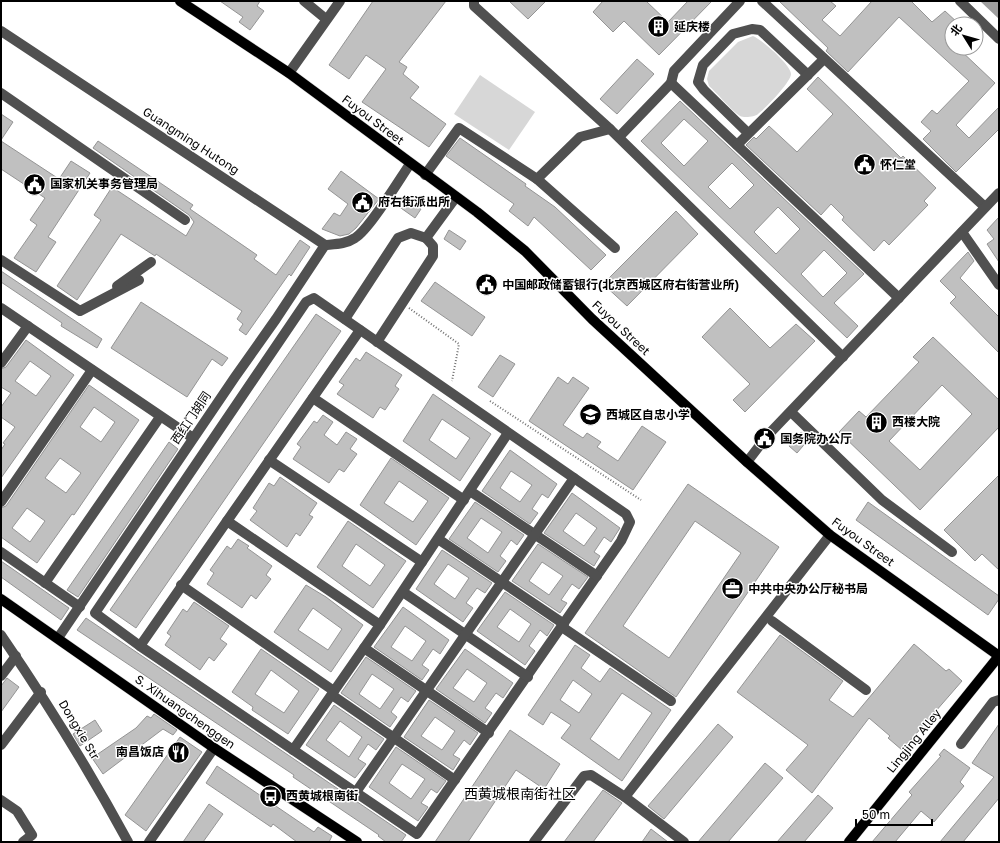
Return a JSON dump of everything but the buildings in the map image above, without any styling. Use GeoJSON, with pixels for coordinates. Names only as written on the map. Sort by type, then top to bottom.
{"type":"FeatureCollection","features":[{"type":"Feature","properties":{"kind":"main road","name":"Fuyou Street"},"geometry":{"type":"LineString","coordinates":[[180,1],[289,73],[456,197],[525,251],[592,319],[747,462],[830,535],[999,656]]}},
{"type":"Feature","properties":{"kind":"main road","name":"S. Xihuangchenggen"},"geometry":{"type":"LineString","coordinates":[[1,599],[214,748],[357,842]]}},
{"type":"Feature","properties":{"kind":"main road","name":"Lingjing Alley"},"geometry":{"type":"LineString","coordinates":[[849,842],[999,656]]}},
{"type":"Feature","properties":{"kind":"street"},"geometry":{"type":"LineString","coordinates":[[304,1],[326,19]]}},
{"type":"Feature","properties":{"kind":"street"},"geometry":{"type":"LineString","coordinates":[[289,73],[340,1]]}},
{"type":"Feature","properties":{"kind":"street"},"geometry":{"type":"LineString","coordinates":[[474,1],[474,6],[619,137],[843,357]]}},
{"type":"Feature","properties":{"kind":"street"},"geometry":{"type":"LineString","coordinates":[[619,137],[671,82],[674,71],[740,1]]}},
{"type":"Feature","properties":{"kind":"street"},"geometry":{"type":"LineString","coordinates":[[762,1],[985,207]]}},
{"type":"Feature","properties":{"kind":"street"},"geometry":{"type":"LineString","coordinates":[[960,1],[999,39]]}},
{"type":"Feature","properties":{"kind":"street"},"geometry":{"type":"LineString","coordinates":[[748,133],[704,90],[698,82],[703,65],[733,34],[752,29],[760,30],[808,75]]}},
{"type":"Feature","properties":{"kind":"street","name":"Guangming Hutong"},"geometry":{"type":"LineString","coordinates":[[1,31],[325,245]]}},
{"type":"Feature","properties":{"kind":"street"},"geometry":{"type":"LineString","coordinates":[[736,145],[824,59]]}},
{"type":"Feature","properties":{"kind":"street"},"geometry":{"type":"LineString","coordinates":[[671,82],[899,298]]}},
{"type":"Feature","properties":{"kind":"street"},"geometry":{"type":"LineString","coordinates":[[1,93],[185,220]]}},
{"type":"Feature","properties":{"kind":"street"},"geometry":{"type":"LineString","coordinates":[[426,175],[459,128],[537,179],[615,248]]}},
{"type":"Feature","properties":{"kind":"street"},"geometry":{"type":"LineString","coordinates":[[537,179],[580,137],[610,129]]}},
{"type":"Feature","properties":{"kind":"street"},"geometry":{"type":"LineString","coordinates":[[325,245],[345,243],[356,238],[369,224],[410,164]]}},
{"type":"Feature","properties":{"kind":"street"},"geometry":{"type":"LineString","coordinates":[[747,462],[767,436],[999,193]]}},
{"type":"Feature","properties":{"kind":"street"},"geometry":{"type":"LineString","coordinates":[[426,238],[456,197]]}},
{"type":"Feature","properties":{"kind":"street"},"geometry":{"type":"LineString","coordinates":[[962,232],[999,285]]}},
{"type":"Feature","properties":{"kind":"street"},"geometry":{"type":"LineString","coordinates":[[345,319],[398,238],[411,233],[426,238],[433,246],[433,256],[378,342]]}},
{"type":"Feature","properties":{"kind":"street","name":"西红门胡同"},"geometry":{"type":"LineString","coordinates":[[58,638],[325,245]]}},
{"type":"Feature","properties":{"kind":"street"},"geometry":{"type":"LineString","coordinates":[[1,260],[80,311]]}},
{"type":"Feature","properties":{"kind":"street"},"geometry":{"type":"LineString","coordinates":[[80,311],[151,262]]}},
{"type":"Feature","properties":{"kind":"street"},"geometry":{"type":"LineString","coordinates":[[80,311],[139,280]]}},
{"type":"Feature","properties":{"kind":"street"},"geometry":{"type":"LineString","coordinates":[[314,298],[360,330],[626,514],[630,522],[621,541],[415,838],[356,792],[140,646],[95,613],[306,302],[314,298]]}},
{"type":"Feature","properties":{"kind":"street"},"geometry":{"type":"LineString","coordinates":[[1,308],[193,438]]}},
{"type":"Feature","properties":{"kind":"street"},"geometry":{"type":"LineString","coordinates":[[1,363],[28,326]]}},
{"type":"Feature","properties":{"kind":"street"},"geometry":{"type":"LineString","coordinates":[[140,646],[181,584],[227,521],[360,330]]}},
{"type":"Feature","properties":{"kind":"street"},"geometry":{"type":"LineString","coordinates":[[1,502],[92,370]]}},
{"type":"Feature","properties":{"kind":"street"},"geometry":{"type":"LineString","coordinates":[[313,398],[464,500]]}},
{"type":"Feature","properties":{"kind":"street"},"geometry":{"type":"LineString","coordinates":[[791,412],[882,500],[952,552]]}},
{"type":"Feature","properties":{"kind":"street"},"geometry":{"type":"LineString","coordinates":[[45,583],[160,417]]}},
{"type":"Feature","properties":{"kind":"street"},"geometry":{"type":"LineString","coordinates":[[294,750],[403,592],[508,433]]}},
{"type":"Feature","properties":{"kind":"street"},"geometry":{"type":"LineString","coordinates":[[269,460],[422,562]]}},
{"type":"Feature","properties":{"kind":"street"},"geometry":{"type":"LineString","coordinates":[[356,792],[574,478]]}},
{"type":"Feature","properties":{"kind":"street"},"geometry":{"type":"LineString","coordinates":[[470,490],[597,576]]}},
{"type":"Feature","properties":{"kind":"street"},"geometry":{"type":"LineString","coordinates":[[227,521],[380,625]]}},
{"type":"Feature","properties":{"kind":"street"},"geometry":{"type":"LineString","coordinates":[[625,797],[830,535]]}},
{"type":"Feature","properties":{"kind":"street"},"geometry":{"type":"LineString","coordinates":[[438,539],[502,582],[670,701]]}},
{"type":"Feature","properties":{"kind":"street"},"geometry":{"type":"LineString","coordinates":[[1,552],[80,607]]}},
{"type":"Feature","properties":{"kind":"street"},"geometry":{"type":"LineString","coordinates":[[181,584],[394,738],[455,780]]}},
{"type":"Feature","properties":{"kind":"street"},"geometry":{"type":"LineString","coordinates":[[403,592],[528,677]]}},
{"type":"Feature","properties":{"kind":"street"},"geometry":{"type":"LineString","coordinates":[[772,621],[866,690]]}},
{"type":"Feature","properties":{"kind":"street","name":"Dongxie Str"},"geometry":{"type":"LineString","coordinates":[[1,635],[41,692],[97,785],[128,842]]}},
{"type":"Feature","properties":{"kind":"street"},"geometry":{"type":"LineString","coordinates":[[364,648],[489,733]]}},
{"type":"Feature","properties":{"kind":"street"},"geometry":{"type":"LineString","coordinates":[[1,676],[16,656]]}},
{"type":"Feature","properties":{"kind":"street"},"geometry":{"type":"LineString","coordinates":[[1,745],[41,692]]}},
{"type":"Feature","properties":{"kind":"street"},"geometry":{"type":"LineString","coordinates":[[961,744],[993,702],[999,700]]}},
{"type":"Feature","properties":{"kind":"street"},"geometry":{"type":"LineString","coordinates":[[149,842],[214,748]]}},
{"type":"Feature","properties":{"kind":"street"},"geometry":{"type":"LineString","coordinates":[[534,842],[584,776],[592,775],[625,797],[684,842]]}},
{"type":"Feature","properties":{"kind":"street"},"geometry":{"type":"LineString","coordinates":[[1,800],[17,811],[32,835],[23,842]]}},
{"type":"Feature","properties":{"kind":"path"},"geometry":{"type":"LineString","coordinates":[[404,303],[459,344],[450,392]]}},
{"type":"Feature","properties":{"kind":"path"},"geometry":{"type":"LineString","coordinates":[[490,401],[641,500]]}},
{"type":"Feature","properties":{"kind":"shaded area"},"geometry":{"type":"Polygon","coordinates":[[[980,1],[999,1],[999,19],[980,1]]]}},
{"type":"Feature","properties":{"kind":"shaded area"},"geometry":{"type":"Polygon","coordinates":[[[753,36],[769,47],[781,59],[790,70],[791,74],[787,83],[772,101],[757,115],[744,117],[737,114],[709,86],[707,79],[709,71],[738,42],[753,36]]]}},
{"type":"Feature","properties":{"kind":"shaded area"},"geometry":{"type":"Polygon","coordinates":[[[480,75],[535,112],[509,150],[454,114],[480,75]]]}},
{"type":"Feature","properties":{"kind":"place","name":"延庆楼"},"geometry":{"type":"Point","coordinates":[658,27]}},
{"type":"Feature","properties":{"kind":"place","name":"怀仁堂"},"geometry":{"type":"Point","coordinates":[865,165]}},
{"type":"Feature","properties":{"kind":"place","name":"国家机关事务管理局"},"geometry":{"type":"Point","coordinates":[35,184]}},
{"type":"Feature","properties":{"kind":"place","name":"府右街派出所"},"geometry":{"type":"Point","coordinates":[362,202]}},
{"type":"Feature","properties":{"kind":"place","name":"中国邮政储蓄银行(北京西城区府右街营业所)"},"geometry":{"type":"Point","coordinates":[487,285]}},
{"type":"Feature","properties":{"kind":"place","name":"西城区自忠小学"},"geometry":{"type":"Point","coordinates":[591,415]}},
{"type":"Feature","properties":{"kind":"place","name":"西楼大院"},"geometry":{"type":"Point","coordinates":[877,422]}},
{"type":"Feature","properties":{"kind":"place","name":"国务院办公厅"},"geometry":{"type":"Point","coordinates":[765,439]}},
{"type":"Feature","properties":{"kind":"place","name":"中共中央办公厅秘书局"},"geometry":{"type":"Point","coordinates":[733,589]}},
{"type":"Feature","properties":{"kind":"place","name":"南昌饭店"},"geometry":{"type":"Point","coordinates":[179,752]}},
{"type":"Feature","properties":{"kind":"place","name":"西黄城根南街"},"geometry":{"type":"Point","coordinates":[271,796]}},
{"type":"Feature","properties":{"kind":"district","name":"西黄城根南街社区"},"geometry":{"type":"Point","coordinates":[520,794]}}]}
